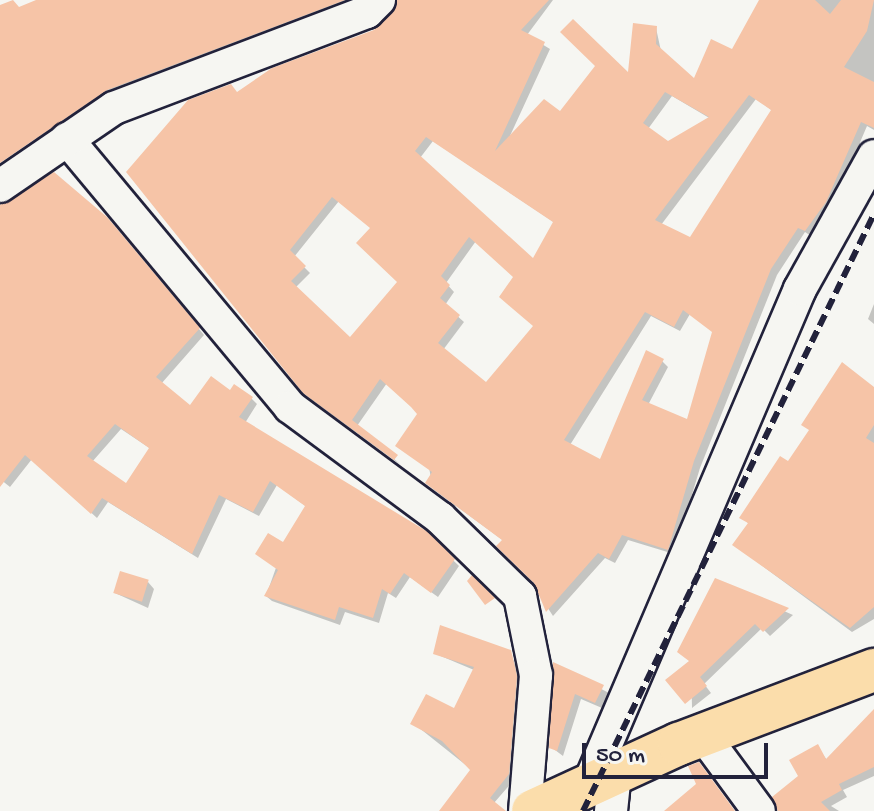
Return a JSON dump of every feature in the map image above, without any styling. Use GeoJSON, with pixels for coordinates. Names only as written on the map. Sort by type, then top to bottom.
{"type":"FeatureCollection","features":[{"type":"Feature","properties":{"kind":"main road"},"geometry":{"type":"LineString","coordinates":[[533,811],[605,789],[703,735],[874,670]]}},
{"type":"Feature","properties":{"kind":"street"},"geometry":{"type":"LineString","coordinates":[[0,186],[67,139],[158,87],[367,12],[379,0]]}},
{"type":"Feature","properties":{"kind":"street"},"geometry":{"type":"LineString","coordinates":[[67,139],[290,407],[440,518],[520,596],[536,675],[525,811]]}},
{"type":"Feature","properties":{"kind":"street"},"geometry":{"type":"LineString","coordinates":[[605,789],[800,289],[874,156]]}},
{"type":"Feature","properties":{"kind":"street"},"geometry":{"type":"LineString","coordinates":[[703,735],[759,811]]}},
{"type":"Feature","properties":{"kind":"building"},"geometry":{"type":"Polygon","coordinates":[[[13,0],[19,7],[36,0],[345,0],[107,90],[0,163],[0,5],[13,0]]]}},
{"type":"Feature","properties":{"kind":"building"},"geometry":{"type":"Polygon","coordinates":[[[397,0],[549,0],[521,30],[545,42],[495,151],[544,99],[560,111],[595,66],[560,32],[573,19],[628,72],[633,23],[657,26],[656,44],[694,78],[711,39],[732,49],[759,0],[815,0],[830,14],[841,0],[874,0],[867,31],[844,67],[874,82],[874,128],[861,122],[826,202],[805,231],[798,228],[771,269],[694,461],[668,550],[622,535],[609,559],[598,553],[546,612],[534,583],[496,546],[502,540],[425,483],[432,472],[395,446],[417,414],[411,407],[380,379],[352,420],[398,455],[394,460],[303,393],[126,172],[188,100],[231,84],[237,92],[272,68],[374,30],[397,0]],[[665,92],[643,123],[668,141],[709,117],[665,92]],[[749,95],[655,220],[690,237],[771,110],[749,95]],[[426,137],[415,151],[533,258],[553,222],[426,137]],[[332,197],[290,250],[306,266],[291,281],[350,337],[397,282],[356,243],[370,228],[332,197]],[[469,237],[441,276],[450,285],[440,298],[460,315],[438,343],[486,382],[533,326],[499,297],[513,277],[469,237]],[[683,310],[674,327],[645,312],[564,440],[600,459],[646,350],[664,359],[642,400],[687,419],[712,332],[683,310]]]}},
{"type":"Feature","properties":{"kind":"building"},"geometry":{"type":"Polygon","coordinates":[[[54,172],[107,217],[200,328],[156,377],[190,405],[211,376],[230,390],[234,384],[253,397],[239,417],[428,532],[455,559],[431,593],[404,573],[390,594],[382,589],[373,618],[339,607],[335,620],[264,596],[278,570],[255,554],[268,533],[283,542],[305,506],[270,481],[253,512],[219,495],[192,554],[102,498],[91,514],[25,455],[0,487],[0,205],[54,172]],[[115,424],[87,456],[126,483],[149,448],[115,424]]]}},
{"type":"Feature","properties":{"kind":"building"},"geometry":{"type":"Polygon","coordinates":[[[842,362],[874,387],[874,425],[866,438],[874,443],[874,607],[850,628],[732,545],[748,523],[739,518],[780,456],[788,461],[809,430],[801,425],[842,362]]]}},
{"type":"Feature","properties":{"kind":"building"},"geometry":{"type":"Polygon","coordinates":[[[120,571],[149,580],[142,602],[113,593],[120,571]]]}},
{"type":"Feature","properties":{"kind":"building"},"geometry":{"type":"Polygon","coordinates":[[[472,575],[495,598],[485,605],[467,581],[472,575]]]}},
{"type":"Feature","properties":{"kind":"building"},"geometry":{"type":"Polygon","coordinates":[[[715,578],[789,608],[763,632],[755,624],[700,677],[707,686],[685,704],[665,680],[689,661],[677,652],[715,578]]]}},
{"type":"Feature","properties":{"kind":"building"},"geometry":{"type":"Polygon","coordinates":[[[440,625],[511,650],[517,676],[509,774],[490,798],[506,811],[439,811],[470,770],[442,741],[410,724],[426,694],[454,708],[474,667],[433,654],[440,625]]]}},
{"type":"Feature","properties":{"kind":"building"},"geometry":{"type":"Polygon","coordinates":[[[553,662],[604,685],[595,703],[575,694],[557,751],[549,748],[553,662]]]}},
{"type":"Feature","properties":{"kind":"building"},"geometry":{"type":"Polygon","coordinates":[[[874,709],[874,767],[839,784],[842,790],[821,802],[830,811],[778,811],[772,797],[798,776],[789,760],[818,744],[826,759],[874,709]]]}},
{"type":"Feature","properties":{"kind":"building"},"geometry":{"type":"Polygon","coordinates":[[[699,762],[735,811],[664,811],[696,784],[688,766],[699,762]]]}},
{"type":"Feature","properties":{"kind":"railway"},"geometry":{"type":"LineString","coordinates":[[583,811],[874,214]]}}]}
